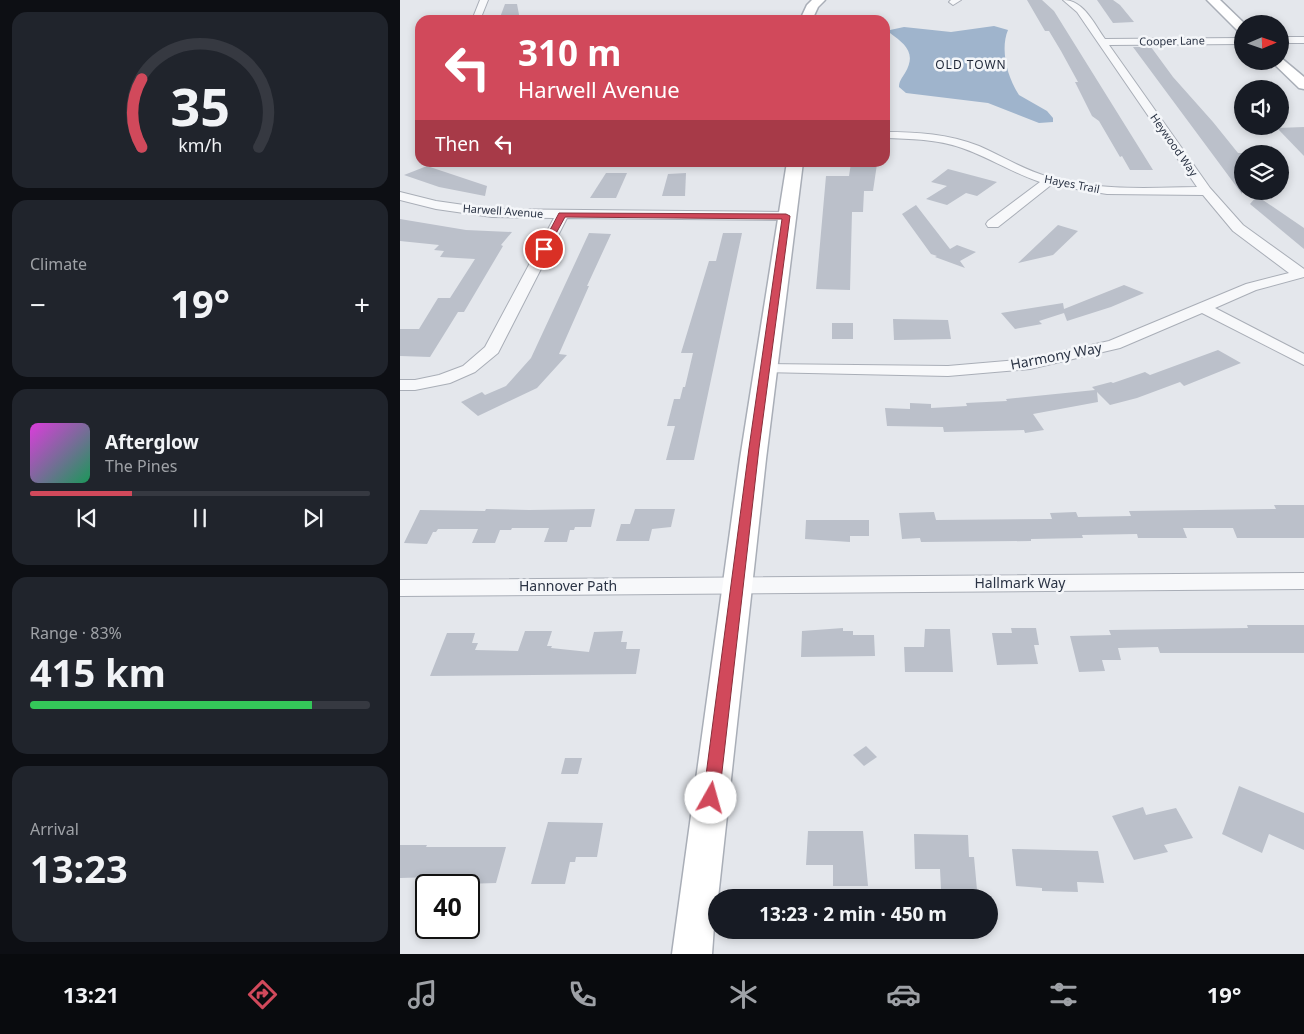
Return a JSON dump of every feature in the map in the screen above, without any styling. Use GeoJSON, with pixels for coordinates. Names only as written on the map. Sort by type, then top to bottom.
{"type":"FeatureCollection","features":[{"type":"Feature","properties":{"kind":"street"},"geometry":{"type":"LineString","coordinates":[[478,15],[484,0]]}},
{"type":"Feature","properties":{"kind":"street"},"geometry":{"type":"LineString","coordinates":[[808,15],[812,5],[819,0]]}},
{"type":"Feature","properties":{"kind":"street","name":"Heywood Way"},"geometry":{"type":"LineString","coordinates":[[1066,0],[1080,10],[1206,190],[1238,228],[1302,273]]}},
{"type":"Feature","properties":{"kind":"street"},"geometry":{"type":"LineString","coordinates":[[1213,0],[1234,20]]}},
{"type":"Feature","properties":{"kind":"street"},"geometry":{"type":"LineString","coordinates":[[1289,40],[1304,40]]}},
{"type":"Feature","properties":{"kind":"street","name":"Cooper Lane"},"geometry":{"type":"LineString","coordinates":[[1102,42],[1234,41]]}},
{"type":"Feature","properties":{"kind":"street"},"geometry":{"type":"LineString","coordinates":[[1288,70],[1304,85]]}},
{"type":"Feature","properties":{"kind":"street","name":"Hayes Trail"},"geometry":{"type":"LineString","coordinates":[[890,135],[939,139],[973,148],[1021,171],[1049,181],[1111,191],[1206,190]]}},
{"type":"Feature","properties":{"kind":"street"},"geometry":{"type":"LineString","coordinates":[[692,954],[736,585],[764,369],[793,167]]}},
{"type":"Feature","properties":{"kind":"street"},"geometry":{"type":"LineString","coordinates":[[993,224],[1049,181]]}},
{"type":"Feature","properties":{"kind":"street","name":"Harwell Avenue"},"geometry":{"type":"LineString","coordinates":[[400,196],[436,205],[492,213],[786,216]]}},
{"type":"Feature","properties":{"kind":"street"},"geometry":{"type":"LineString","coordinates":[[400,385],[414,385],[444,379],[469,369],[492,350],[562,215]]}},
{"type":"Feature","properties":{"kind":"street","name":"Harmony Way"},"geometry":{"type":"LineString","coordinates":[[764,369],[948,371],[1030,364],[1114,345],[1252,287],[1302,273]]}},
{"type":"Feature","properties":{"kind":"street"},"geometry":{"type":"LineString","coordinates":[[1204,308],[1304,360]]}},
{"type":"Feature","properties":{"kind":"street","name":"Hallmark Way"},"geometry":{"type":"LineString","coordinates":[[736,585],[1304,581]]}},
{"type":"Feature","properties":{"kind":"street","name":"Hannover Path"},"geometry":{"type":"LineString","coordinates":[[400,588],[736,585]]}},
{"type":"Feature","properties":{"kind":"water"},"geometry":{"type":"Polygon","coordinates":[[[994,26],[1008,30],[1005,46],[1006,63],[1011,80],[1019,95],[1047,111],[1053,118],[1053,122],[1039,123],[988,103],[906,93],[899,87],[910,60],[905,45],[890,33],[890,30],[904,27],[951,32],[994,26]]]}},
{"type":"Feature","properties":{"kind":"building"},"geometry":{"type":"Polygon","coordinates":[[[1027,0],[1042,0],[1054,11],[1153,170],[1130,170],[1122,156],[1120,157],[1099,121],[1092,116],[1075,82],[1078,82],[1061,51],[1049,31],[1045,31],[1027,0]]]}},
{"type":"Feature","properties":{"kind":"building"},"geometry":{"type":"Polygon","coordinates":[[[1097,0],[1113,0],[1120,5],[1134,22],[1113,23],[1097,0]]]}},
{"type":"Feature","properties":{"kind":"building"},"geometry":{"type":"Polygon","coordinates":[[[505,4],[517,4],[519,15],[501,15],[505,4]]]}},
{"type":"Feature","properties":{"kind":"building"},"geometry":{"type":"Polygon","coordinates":[[[1133,47],[1151,47],[1173,77],[1234,148],[1234,183],[1133,47]]]}},
{"type":"Feature","properties":{"kind":"building"},"geometry":{"type":"Polygon","coordinates":[[[1304,127],[1304,156],[1284,135],[1289,135],[1289,128],[1304,127]]]}},
{"type":"Feature","properties":{"kind":"building"},"geometry":{"type":"Polygon","coordinates":[[[424,167],[430,167],[487,186],[485,196],[439,187],[404,175],[424,167]]]}},
{"type":"Feature","properties":{"kind":"building"},"geometry":{"type":"Polygon","coordinates":[[[850,167],[877,167],[873,191],[864,191],[863,212],[852,212],[850,290],[816,289],[826,176],[849,176],[850,167]]]}},
{"type":"Feature","properties":{"kind":"building"},"geometry":{"type":"Polygon","coordinates":[[[948,169],[997,182],[977,196],[966,193],[947,205],[926,199],[947,186],[931,182],[948,169]]]}},
{"type":"Feature","properties":{"kind":"building"},"geometry":{"type":"Polygon","coordinates":[[[606,173],[627,173],[616,198],[590,198],[606,173]]]}},
{"type":"Feature","properties":{"kind":"building"},"geometry":{"type":"Polygon","coordinates":[[[686,173],[685,196],[662,196],[668,174],[686,173]]]}},
{"type":"Feature","properties":{"kind":"building"},"geometry":{"type":"Polygon","coordinates":[[[1254,200],[1263,200],[1304,228],[1304,249],[1250,204],[1254,200]]]}},
{"type":"Feature","properties":{"kind":"building"},"geometry":{"type":"Polygon","coordinates":[[[916,205],[950,249],[957,245],[976,252],[960,261],[965,268],[931,254],[902,214],[916,205]]]}},
{"type":"Feature","properties":{"kind":"building"},"geometry":{"type":"Polygon","coordinates":[[[400,219],[466,230],[512,232],[501,245],[503,246],[464,312],[458,312],[430,357],[400,356],[400,329],[419,329],[438,298],[450,298],[475,259],[440,257],[444,251],[434,250],[439,245],[400,241],[400,219]]]}},
{"type":"Feature","properties":{"kind":"building"},"geometry":{"type":"Polygon","coordinates":[[[1058,225],[1078,231],[1053,255],[1018,263],[1058,225]]]}},
{"type":"Feature","properties":{"kind":"building"},"geometry":{"type":"Polygon","coordinates":[[[589,233],[611,234],[559,354],[567,355],[537,388],[478,416],[461,402],[482,392],[485,395],[506,386],[531,358],[589,233]]]}},
{"type":"Feature","properties":{"kind":"building"},"geometry":{"type":"Polygon","coordinates":[[[723,233],[742,233],[694,460],[666,460],[675,426],[667,426],[674,399],[680,399],[683,387],[685,387],[693,353],[681,353],[709,261],[716,261],[723,233]]]}},
{"type":"Feature","properties":{"kind":"building"},"geometry":{"type":"Polygon","coordinates":[[[1124,285],[1144,293],[1111,307],[1067,321],[1064,313],[1039,321],[1042,324],[1015,329],[1001,313],[1063,303],[1064,309],[1124,285]]]}},
{"type":"Feature","properties":{"kind":"building"},"geometry":{"type":"Polygon","coordinates":[[[893,319],[948,320],[951,339],[894,340],[893,319]]]}},
{"type":"Feature","properties":{"kind":"building"},"geometry":{"type":"Polygon","coordinates":[[[832,323],[853,323],[853,339],[832,339],[832,323]]]}},
{"type":"Feature","properties":{"kind":"building"},"geometry":{"type":"Polygon","coordinates":[[[1218,350],[1241,363],[1184,386],[1180,382],[1137,398],[1110,405],[1097,392],[1098,402],[1033,414],[1044,430],[1025,433],[1024,430],[944,432],[943,427],[887,426],[885,408],[910,409],[910,403],[931,404],[931,408],[967,406],[966,403],[1007,401],[1006,399],[1095,390],[1092,387],[1113,383],[1145,372],[1150,375],[1218,350]]]}},
{"type":"Feature","properties":{"kind":"building"},"geometry":{"type":"Polygon","coordinates":[[[1274,505],[1304,505],[1304,538],[1237,538],[1233,528],[1183,528],[1187,538],[1138,538],[1137,534],[1082,535],[1083,538],[1031,539],[1031,541],[921,542],[920,538],[902,539],[899,513],[934,512],[936,520],[1052,519],[1050,513],[1076,512],[1078,517],[1131,516],[1129,511],[1276,509],[1274,505]]]}},
{"type":"Feature","properties":{"kind":"building"},"geometry":{"type":"Polygon","coordinates":[[[486,509],[595,509],[591,527],[575,527],[574,530],[570,530],[567,542],[544,542],[549,528],[512,528],[511,530],[500,530],[495,543],[472,543],[478,529],[438,529],[436,532],[433,532],[427,544],[404,543],[420,510],[485,511],[486,509]]]}},
{"type":"Feature","properties":{"kind":"building"},"geometry":{"type":"Polygon","coordinates":[[[635,509],[675,509],[671,527],[652,529],[649,541],[616,541],[621,524],[630,524],[635,509]]]}},
{"type":"Feature","properties":{"kind":"building"},"geometry":{"type":"Polygon","coordinates":[[[806,520],[869,520],[869,536],[850,536],[850,542],[805,539],[806,520]]]}},
{"type":"Feature","properties":{"kind":"building"},"geometry":{"type":"Polygon","coordinates":[[[1247,625],[1304,625],[1304,653],[1160,653],[1158,647],[1118,648],[1121,660],[1102,660],[1105,671],[1079,672],[1070,636],[1111,635],[1109,630],[1248,628],[1247,625]]]}},
{"type":"Feature","properties":{"kind":"building"},"geometry":{"type":"Polygon","coordinates":[[[843,628],[843,631],[853,631],[853,635],[874,635],[875,656],[801,657],[802,631],[843,628]]]}},
{"type":"Feature","properties":{"kind":"building"},"geometry":{"type":"Polygon","coordinates":[[[1011,628],[1036,628],[1039,645],[1034,645],[1038,664],[997,665],[992,633],[1012,633],[1011,628]]]}},
{"type":"Feature","properties":{"kind":"building"},"geometry":{"type":"Polygon","coordinates":[[[925,629],[950,629],[953,672],[905,672],[904,647],[924,647],[925,629]]]}},
{"type":"Feature","properties":{"kind":"building"},"geometry":{"type":"Polygon","coordinates":[[[525,631],[552,631],[547,646],[589,652],[594,632],[623,631],[621,642],[627,642],[626,649],[640,649],[636,674],[430,676],[447,633],[475,633],[472,643],[478,643],[475,650],[518,651],[525,631]]]}},
{"type":"Feature","properties":{"kind":"building"},"geometry":{"type":"Polygon","coordinates":[[[866,746],[877,757],[864,766],[853,755],[866,746]]]}},
{"type":"Feature","properties":{"kind":"building"},"geometry":{"type":"Polygon","coordinates":[[[565,758],[582,758],[578,774],[561,774],[565,758]]]}},
{"type":"Feature","properties":{"kind":"building"},"geometry":{"type":"Polygon","coordinates":[[[1239,786],[1304,813],[1304,850],[1269,834],[1262,853],[1222,834],[1239,786]]]}},
{"type":"Feature","properties":{"kind":"building"},"geometry":{"type":"Polygon","coordinates":[[[1143,807],[1146,815],[1176,808],[1193,838],[1164,845],[1168,852],[1134,860],[1112,816],[1143,807]]]}},
{"type":"Feature","properties":{"kind":"building"},"geometry":{"type":"Polygon","coordinates":[[[548,822],[603,823],[597,857],[576,857],[575,862],[570,862],[565,884],[531,884],[548,822]]]}},
{"type":"Feature","properties":{"kind":"building"},"geometry":{"type":"Polygon","coordinates":[[[808,831],[863,831],[868,886],[833,886],[833,865],[806,865],[808,831]]]}},
{"type":"Feature","properties":{"kind":"building"},"geometry":{"type":"Polygon","coordinates":[[[914,834],[968,835],[969,857],[974,857],[977,889],[941,889],[940,869],[915,869],[914,834]]]}},
{"type":"Feature","properties":{"kind":"building"},"geometry":{"type":"Polygon","coordinates":[[[400,845],[427,845],[426,847],[506,847],[496,883],[480,884],[480,874],[415,874],[415,878],[400,878],[400,845]]]}},
{"type":"Feature","properties":{"kind":"building"},"geometry":{"type":"Polygon","coordinates":[[[1012,849],[1098,851],[1104,883],[1077,882],[1078,892],[1042,891],[1042,888],[1016,886],[1012,849]]]}},
{"type":"Feature","properties":{"kind":"district","name":"OLD TOWN"},"geometry":{"type":"Point","coordinates":[971,65]}},
{"type":"Feature","properties":{"kind":"route"},"geometry":{"type":"LineString","coordinates":[[544,249],[562,215],[786,216],[736,585],[711,798]]}}]}
